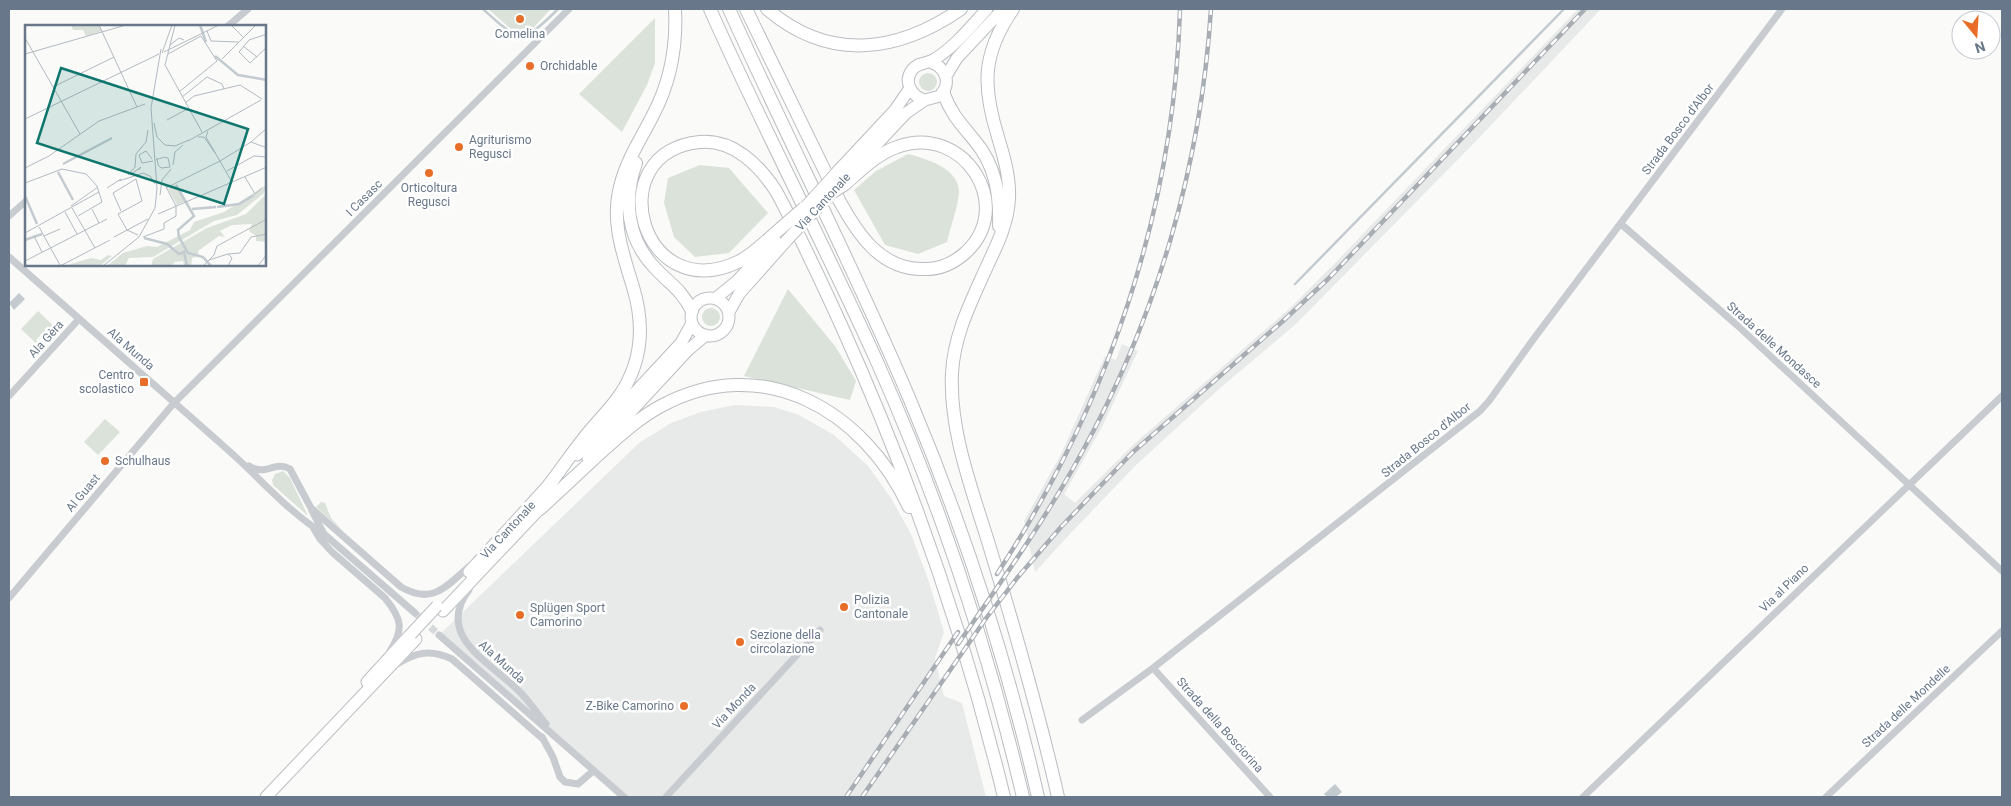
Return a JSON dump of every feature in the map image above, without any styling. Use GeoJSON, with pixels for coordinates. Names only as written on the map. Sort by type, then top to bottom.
{"type":"FeatureCollection","features":[{"type":"Feature","properties":{"kind":"highway"},"geometry":{"type":"LineString","coordinates":[[549,485],[587,434],[618,398],[632,374],[638,358],[640,319],[636,297],[619,238],[617,205],[627,165],[665,88],[673,59],[676,37],[675,9]]}},
{"type":"Feature","properties":{"kind":"highway"},"geometry":{"type":"LineString","coordinates":[[710,9],[838,275],[901,416],[970,603],[1023,797]]}},
{"type":"Feature","properties":{"kind":"highway"},"geometry":{"type":"LineString","coordinates":[[729,9],[881,334],[936,466],[970,558],[999,648],[1038,797]]}},
{"type":"Feature","properties":{"kind":"highway"},"geometry":{"type":"LineString","coordinates":[[746,9],[839,200],[856,230],[870,246],[887,260],[906,268],[937,268],[952,262],[966,252],[976,240],[983,223],[985,200],[977,174],[959,154],[934,143],[916,142],[896,147],[842,179],[831,193]]}},
{"type":"Feature","properties":{"kind":"highway"},"geometry":{"type":"LineString","coordinates":[[767,9],[785,23],[807,35],[836,44],[862,46],[887,43],[909,37],[961,9]]}},
{"type":"Feature","properties":{"kind":"highway"},"geometry":{"type":"LineString","coordinates":[[1013,9],[996,35],[986,72],[989,108],[1005,162],[1009,186],[1006,219],[995,251],[966,312],[956,341],[952,372],[953,404],[963,455],[1021,651],[1058,797]]}},
{"type":"Feature","properties":{"kind":"highway"},"geometry":{"type":"LineString","coordinates":[[943,92],[955,118],[982,151],[995,179],[999,215],[995,251]]}},
{"type":"Feature","properties":{"kind":"highway"},"geometry":{"type":"LineString","coordinates":[[652,116],[631,180],[628,197],[630,219],[634,235],[644,254],[658,271],[679,289],[692,317]]}},
{"type":"Feature","properties":{"kind":"highway"},"geometry":{"type":"LineString","coordinates":[[804,208],[784,233],[734,263],[709,269],[682,265],[671,260],[660,251],[652,242],[646,230],[641,208],[644,185],[654,166],[667,154],[684,146],[704,142],[726,146],[757,166],[769,180],[780,199],[808,254],[864,376],[906,480],[937,568],[978,699],[1004,797]]}},
{"type":"Feature","properties":{"kind":"highway"},"geometry":{"type":"LineString","coordinates":[[540,509],[629,428],[659,407],[690,393],[713,387],[746,385],[771,387],[792,393],[822,406],[848,425],[871,448],[905,499],[937,568]]}},
{"type":"Feature","properties":{"kind":"main road"},"geometry":{"type":"LineString","coordinates":[[987,9],[951,46],[930,62],[920,64],[912,71],[909,78],[910,88],[915,95],[925,100],[936,98],[943,92],[946,85],[946,76],[956,58],[1003,9]]}},
{"type":"Feature","properties":{"kind":"main road"},"geometry":{"type":"LineString","coordinates":[[930,62],[941,68],[946,76]]}},
{"type":"Feature","properties":{"kind":"main road","name":"Via Cantonale"},"geometry":{"type":"LineString","coordinates":[[842,179],[910,88]]}},
{"type":"Feature","properties":{"kind":"main road","name":"Via Cantonale"},"geometry":{"type":"LineString","coordinates":[[804,208],[842,179],[906,113],[925,100]]}},
{"type":"Feature","properties":{"kind":"main road","name":"Via Cantonale"},"geometry":{"type":"LineString","coordinates":[[716,298],[737,281],[784,233],[831,193]]}},
{"type":"Feature","properties":{"kind":"main road","name":"Via Cantonale"},"geometry":{"type":"LineString","coordinates":[[729,312],[739,294],[784,233]]}},
{"type":"Feature","properties":{"kind":"main road"},"geometry":{"type":"LineString","coordinates":[[710,297],[716,298],[723,302],[729,312],[728,322],[725,329],[716,335],[706,335],[697,331],[692,317],[694,305],[710,297]]}},
{"type":"Feature","properties":{"kind":"main road","name":"Via Cantonale"},"geometry":{"type":"LineString","coordinates":[[266,797],[414,636],[476,575],[549,485],[681,343],[692,317]]}},
{"type":"Feature","properties":{"kind":"main road","name":"Via Cantonale"},"geometry":{"type":"LineString","coordinates":[[498,548],[540,509],[688,350],[706,335]]}},
{"type":"Feature","properties":{"kind":"street"},"geometry":{"type":"LineString","coordinates":[[229,25],[248,9]]}},
{"type":"Feature","properties":{"kind":"street","name":"I Casasc"},"geometry":{"type":"LineString","coordinates":[[174,403],[570,9]]}},
{"type":"Feature","properties":{"kind":"street","name":"Strada Bosco d'Albor"},"geometry":{"type":"LineString","coordinates":[[1082,720],[1153,668],[1480,411],[1782,9]]}},
{"type":"Feature","properties":{"kind":"street"},"geometry":{"type":"LineString","coordinates":[[9,216],[25,202]]}},
{"type":"Feature","properties":{"kind":"street","name":"Strada delle Mondasce"},"geometry":{"type":"LineString","coordinates":[[1622,224],[1737,325],[2002,571]]}},
{"type":"Feature","properties":{"kind":"street","name":"Ala Munda"},"geometry":{"type":"LineString","coordinates":[[9,257],[313,527],[324,534],[415,613]]}},
{"type":"Feature","properties":{"kind":"street","name":"Ala Gèra"},"geometry":{"type":"LineString","coordinates":[[9,396],[79,319]]}},
{"type":"Feature","properties":{"kind":"street","name":"Via al Piano"},"geometry":{"type":"LineString","coordinates":[[1583,797],[2002,396]]}},
{"type":"Feature","properties":{"kind":"street","name":"Al Guast"},"geometry":{"type":"LineString","coordinates":[[9,598],[174,403]]}},
{"type":"Feature","properties":{"kind":"street","name":"Ala Munda"},"geometry":{"type":"LineString","coordinates":[[238,459],[259,471],[281,466],[290,469],[324,534]]}},
{"type":"Feature","properties":{"kind":"street"},"geometry":{"type":"LineString","coordinates":[[270,488],[267,476],[273,468]]}},
{"type":"Feature","properties":{"kind":"street","name":"Ala Munda"},"geometry":{"type":"LineString","coordinates":[[311,508],[401,586],[417,594],[428,595],[443,590],[498,548]]}},
{"type":"Feature","properties":{"kind":"street","name":"Ala Munda"},"geometry":{"type":"LineString","coordinates":[[313,527],[326,546],[385,598],[396,614],[400,631],[386,666]]}},
{"type":"Feature","properties":{"kind":"street","name":"Ala Munda"},"geometry":{"type":"LineString","coordinates":[[498,548],[464,596],[458,614],[459,629],[467,645],[519,691],[553,735]]}},
{"type":"Feature","properties":{"kind":"street","name":"Via Monda"},"geometry":{"type":"LineString","coordinates":[[666,797],[820,630]]}},
{"type":"Feature","properties":{"kind":"street","name":"Strada delle Mondelle"},"geometry":{"type":"LineString","coordinates":[[1826,797],[2002,631]]}},
{"type":"Feature","properties":{"kind":"street","name":"Ala Munda"},"geometry":{"type":"LineString","coordinates":[[439,635],[624,797]]}},
{"type":"Feature","properties":{"kind":"street","name":"Ala Munda"},"geometry":{"type":"LineString","coordinates":[[386,666],[416,654],[438,653],[452,659],[543,740]]}},
{"type":"Feature","properties":{"kind":"street","name":"Strada della Bosciorina"},"geometry":{"type":"LineString","coordinates":[[1153,668],[1270,797]]}},
{"type":"Feature","properties":{"kind":"street","name":"Ala Munda"},"geometry":{"type":"LineString","coordinates":[[524,710],[553,757],[560,778],[565,782],[578,784],[593,770]]}},
{"type":"Feature","properties":{"kind":"shaded area","name":"Comelina"},"geometry":{"type":"Polygon","coordinates":[[[488,9],[551,9],[531,30],[511,29],[488,9]]]}},
{"type":"Feature","properties":{"kind":"shaded area"},"geometry":{"type":"Polygon","coordinates":[[[1578,9],[1601,9],[1478,139],[1296,324],[1219,389],[1135,466],[1035,572],[1024,521],[1061,454],[1105,356],[1116,360],[1122,344],[1138,351],[1102,427],[1064,494],[1075,503],[1134,444],[1289,309],[1578,9]]]}},
{"type":"Feature","properties":{"kind":"shaded area"},"geometry":{"type":"Polygon","coordinates":[[[655,18],[655,63],[647,85],[622,132],[579,94],[655,18]]]}},
{"type":"Feature","properties":{"kind":"shaded area"},"geometry":{"type":"Polygon","coordinates":[[[928,73],[934,76],[937,82],[934,88],[928,91],[922,88],[919,82],[922,76],[928,73]]]}},
{"type":"Feature","properties":{"kind":"shaded area"},"geometry":{"type":"Polygon","coordinates":[[[908,154],[932,162],[947,171],[953,176],[959,191],[947,242],[918,254],[885,245],[854,190],[876,171],[908,154]]]}},
{"type":"Feature","properties":{"kind":"shaded area"},"geometry":{"type":"Polygon","coordinates":[[[700,165],[729,168],[768,213],[729,253],[695,257],[674,237],[664,203],[668,178],[700,165]]]}},
{"type":"Feature","properties":{"kind":"shaded area"},"geometry":{"type":"Polygon","coordinates":[[[788,289],[835,346],[856,381],[850,400],[744,376],[788,289]]]}},
{"type":"Feature","properties":{"kind":"shaded area"},"geometry":{"type":"Polygon","coordinates":[[[19,293],[25,299],[14,310],[9,303],[19,293]]]}},
{"type":"Feature","properties":{"kind":"shaded area"},"geometry":{"type":"Polygon","coordinates":[[[711,308],[717,311],[720,317],[717,323],[711,326],[705,323],[702,317],[705,311],[711,308]]]}},
{"type":"Feature","properties":{"kind":"shaded area"},"geometry":{"type":"Polygon","coordinates":[[[38,311],[57,329],[54,332],[48,327],[36,340],[42,345],[40,347],[21,329],[38,311]]]}},
{"type":"Feature","properties":{"kind":"shaded area"},"geometry":{"type":"Polygon","coordinates":[[[735,405],[774,407],[799,415],[834,435],[868,466],[891,498],[911,534],[928,579],[944,632],[935,658],[944,696],[962,703],[986,797],[624,797],[439,635],[639,443],[671,423],[701,412],[735,405]]]}},
{"type":"Feature","properties":{"kind":"shaded area"},"geometry":{"type":"Polygon","coordinates":[[[105,419],[120,432],[98,455],[84,442],[105,419]]]}},
{"type":"Feature","properties":{"kind":"shaded area"},"geometry":{"type":"Polygon","coordinates":[[[283,471],[290,478],[308,516],[273,485],[272,480],[275,474],[283,471]]]}},
{"type":"Feature","properties":{"kind":"shaded area"},"geometry":{"type":"Polygon","coordinates":[[[321,502],[325,503],[331,518],[343,531],[316,507],[321,502]]]}},
{"type":"Feature","properties":{"kind":"shaded area"},"geometry":{"type":"Polygon","coordinates":[[[1335,784],[1342,792],[1336,797],[1327,797],[1324,794],[1335,784]]]}},
{"type":"Feature","properties":{"kind":"waterway"},"geometry":{"type":"LineString","coordinates":[[483,9],[505,28],[520,35],[528,34],[536,29],[558,9]]}},
{"type":"Feature","properties":{"kind":"waterway"},"geometry":{"type":"LineString","coordinates":[[1295,284],[1564,9]]}},
{"type":"Feature","properties":{"kind":"tunnel"},"geometry":{"type":"LineString","coordinates":[[415,613],[439,635]]}},
{"type":"Feature","properties":{"kind":"railway"},"geometry":{"type":"LineString","coordinates":[[997,574],[1036,509],[1072,443],[1102,374],[1128,304],[1149,232],[1164,159],[1175,85],[1180,9]]}},
{"type":"Feature","properties":{"kind":"railway"},"geometry":{"type":"LineString","coordinates":[[958,644],[1053,503],[1108,402],[1132,349],[1171,239],[1186,182],[1206,67],[1211,9]]}},
{"type":"Feature","properties":{"kind":"railway"},"geometry":{"type":"LineString","coordinates":[[862,797],[987,617],[1017,578],[1061,527],[1133,452],[1283,321],[1328,279],[1585,9]]}},
{"type":"Feature","properties":{"kind":"railway"},"geometry":{"type":"LineString","coordinates":[[846,797],[958,632]]}},
{"type":"Feature","properties":{"kind":"place","name":"Comelina"},"geometry":{"type":"Point","coordinates":[520,19]}},
{"type":"Feature","properties":{"kind":"place","name":"Orchidable"},"geometry":{"type":"Point","coordinates":[530,66]}},
{"type":"Feature","properties":{"kind":"place","name":"Agriturismo Regusci"},"geometry":{"type":"Point","coordinates":[459,147]}},
{"type":"Feature","properties":{"kind":"place","name":"Orticoltura Regusci"},"geometry":{"type":"Point","coordinates":[429,173]}},
{"type":"Feature","properties":{"kind":"place","name":"Centro scolastico"},"geometry":{"type":"Point","coordinates":[144,382]}},
{"type":"Feature","properties":{"kind":"place","name":"Schulhaus"},"geometry":{"type":"Point","coordinates":[105,461]}},
{"type":"Feature","properties":{"kind":"place","name":"Polizia Cantonale"},"geometry":{"type":"Point","coordinates":[844,607]}},
{"type":"Feature","properties":{"kind":"place","name":"Splügen Sport Camorino"},"geometry":{"type":"Point","coordinates":[520,615]}},
{"type":"Feature","properties":{"kind":"place","name":"Sezione della circolazione"},"geometry":{"type":"Point","coordinates":[740,642]}},
{"type":"Feature","properties":{"kind":"place","name":"Z-Bike Camorino"},"geometry":{"type":"Point","coordinates":[684,706]}}]}
